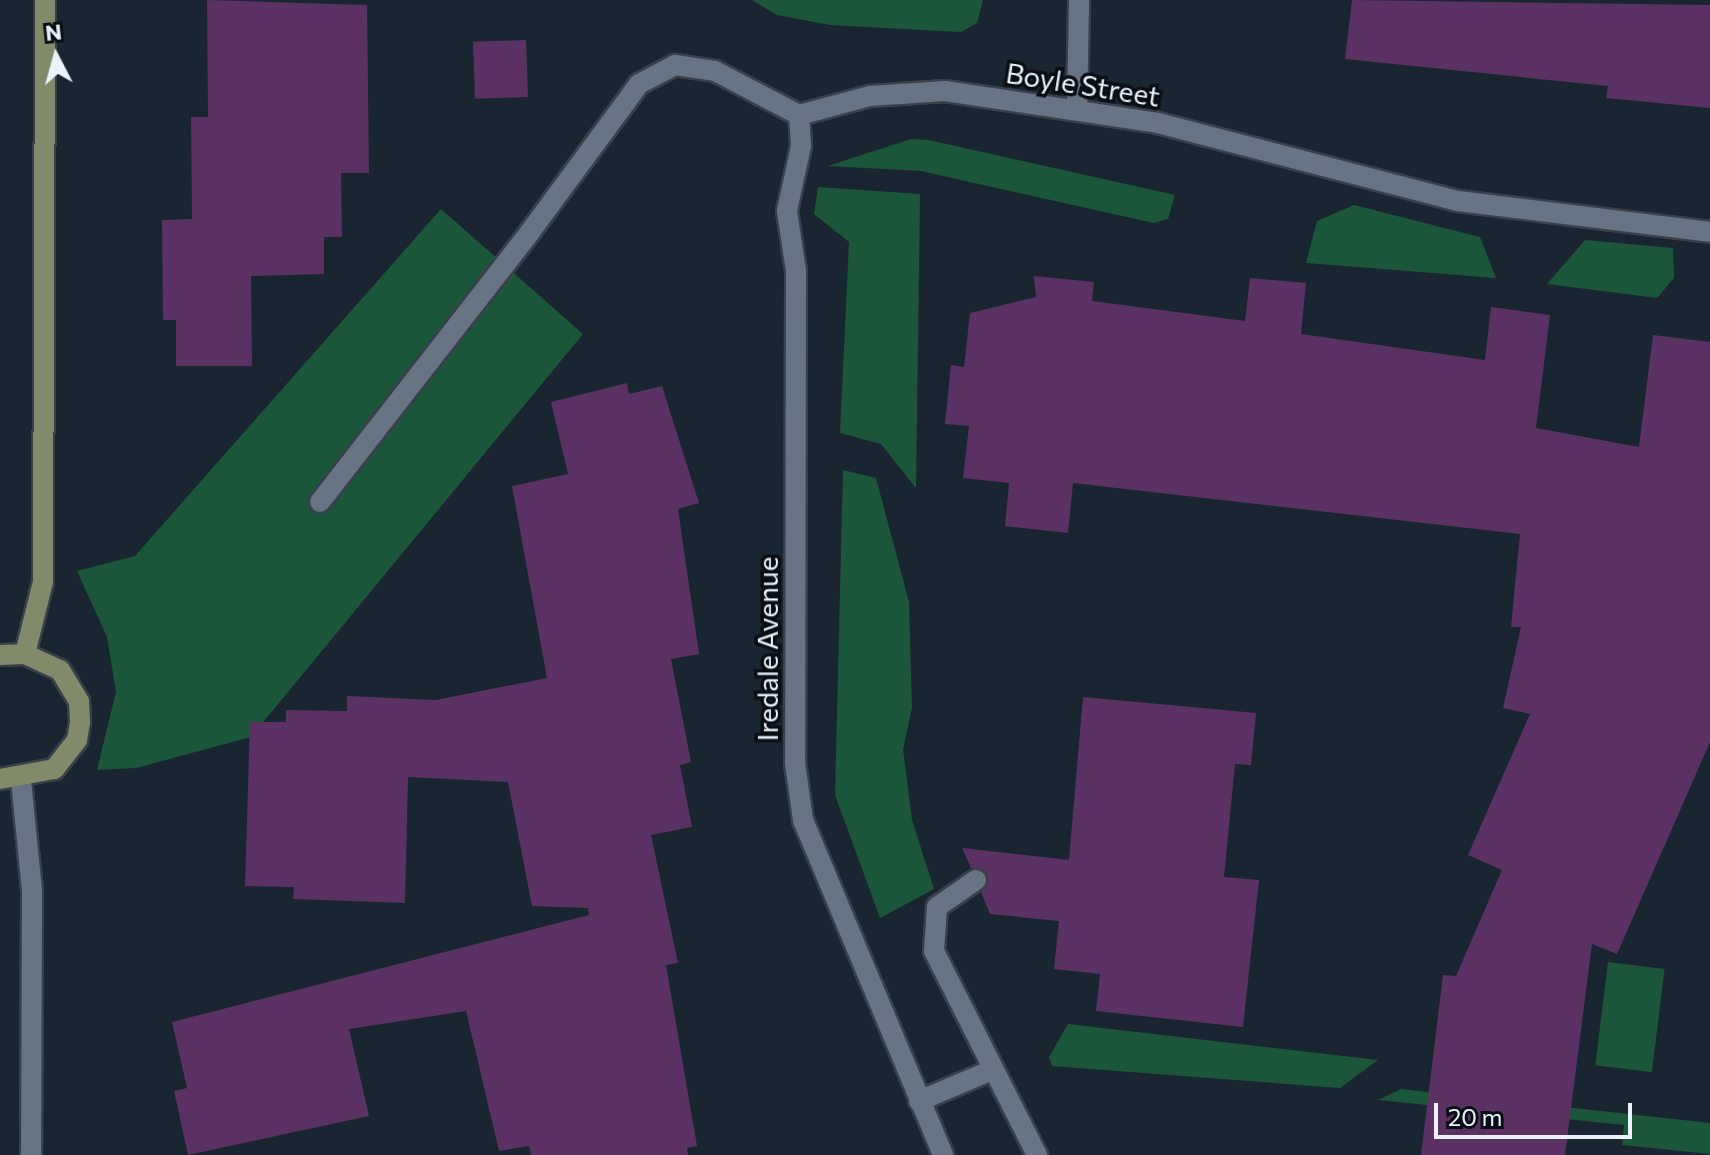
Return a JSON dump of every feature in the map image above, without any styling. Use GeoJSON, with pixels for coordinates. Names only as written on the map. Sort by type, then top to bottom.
{"type":"FeatureCollection","features":[{"type":"Feature","properties":{"kind":"main road"},"geometry":{"type":"LineString","coordinates":[[25,654],[43,582],[45,0]]}},
{"type":"Feature","properties":{"kind":"main road"},"geometry":{"type":"LineString","coordinates":[[0,655],[25,654],[43,658],[72,684],[80,722],[60,763],[21,780],[0,779]]}},
{"type":"Feature","properties":{"kind":"street"},"geometry":{"type":"LineString","coordinates":[[1077,109],[1079,0]]}},
{"type":"Feature","properties":{"kind":"street"},"geometry":{"type":"LineString","coordinates":[[320,502],[530,232],[639,84],[675,65],[715,71],[799,115]]}},
{"type":"Feature","properties":{"kind":"street","name":"Boyle Street"},"geometry":{"type":"LineString","coordinates":[[799,115],[870,96],[945,91],[1077,109],[1458,201],[1710,232]]}},
{"type":"Feature","properties":{"kind":"street","name":"Iredale Avenue"},"geometry":{"type":"LineString","coordinates":[[799,115],[801,146],[787,211],[796,271],[795,763],[803,820],[943,1155]]}},
{"type":"Feature","properties":{"kind":"street"},"geometry":{"type":"LineString","coordinates":[[21,780],[32,891],[31,1155]]}},
{"type":"Feature","properties":{"kind":"street"},"geometry":{"type":"LineString","coordinates":[[976,880],[949,893],[931,924],[934,951],[1037,1155]]}},
{"type":"Feature","properties":{"kind":"street"},"geometry":{"type":"LineString","coordinates":[[919,1101],[992,1070]]}},
{"type":"Feature","properties":{"kind":"green space"},"geometry":{"type":"Polygon","coordinates":[[[752,0],[983,0],[977,23],[961,32],[830,25],[777,15],[752,0]]]}},
{"type":"Feature","properties":{"kind":"green space"},"geometry":{"type":"Polygon","coordinates":[[[911,139],[929,140],[1175,195],[1168,219],[1154,223],[921,171],[828,166],[911,139]]]}},
{"type":"Feature","properties":{"kind":"green space"},"geometry":{"type":"Polygon","coordinates":[[[818,187],[920,194],[916,488],[881,444],[840,433],[849,242],[814,214],[818,187]]]}},
{"type":"Feature","properties":{"kind":"green space"},"geometry":{"type":"Polygon","coordinates":[[[1354,205],[1480,237],[1496,278],[1306,263],[1317,221],[1354,205]]]}},
{"type":"Feature","properties":{"kind":"green space"},"geometry":{"type":"Polygon","coordinates":[[[441,209],[583,334],[251,737],[136,768],[97,770],[116,692],[107,637],[77,571],[135,556],[441,209]]]}},
{"type":"Feature","properties":{"kind":"green space"},"geometry":{"type":"Polygon","coordinates":[[[1585,240],[1673,248],[1674,278],[1657,298],[1547,284],[1585,240]]]}},
{"type":"Feature","properties":{"kind":"green space"},"geometry":{"type":"Polygon","coordinates":[[[843,470],[876,478],[909,602],[912,708],[903,749],[912,820],[934,889],[880,918],[835,795],[843,470]]]}},
{"type":"Feature","properties":{"kind":"green space"},"geometry":{"type":"Polygon","coordinates":[[[1608,962],[1665,969],[1652,1072],[1595,1065],[1608,962]]]}},
{"type":"Feature","properties":{"kind":"green space"},"geometry":{"type":"Polygon","coordinates":[[[1068,1024],[1378,1060],[1340,1088],[1052,1066],[1049,1057],[1068,1024]]]}},
{"type":"Feature","properties":{"kind":"green space"},"geometry":{"type":"Polygon","coordinates":[[[1401,1089],[1710,1123],[1710,1154],[1622,1145],[1624,1125],[1378,1100],[1401,1089]]]}},
{"type":"Feature","properties":{"kind":"building"},"geometry":{"type":"Polygon","coordinates":[[[207,0],[367,5],[369,173],[341,173],[342,237],[324,237],[324,274],[251,276],[252,366],[176,366],[176,320],[163,320],[162,220],[192,219],[191,117],[208,117],[207,0]]]}},
{"type":"Feature","properties":{"kind":"building"},"geometry":{"type":"Polygon","coordinates":[[[1352,0],[1710,5],[1710,108],[1606,98],[1608,86],[1345,59],[1352,0]]]}},
{"type":"Feature","properties":{"kind":"building"},"geometry":{"type":"Polygon","coordinates":[[[526,40],[528,97],[475,99],[473,42],[526,40]]]}},
{"type":"Feature","properties":{"kind":"building"},"geometry":{"type":"Polygon","coordinates":[[[1034,276],[1094,282],[1092,301],[1245,321],[1250,278],[1306,283],[1301,334],[1485,360],[1491,307],[1550,315],[1536,428],[1639,447],[1653,335],[1710,342],[1710,742],[1617,954],[1592,944],[1565,1155],[1421,1155],[1443,975],[1456,976],[1502,870],[1468,855],[1530,714],[1503,708],[1521,627],[1511,627],[1520,534],[1073,483],[1068,533],[1005,526],[1009,483],[963,478],[969,426],[945,424],[951,365],[964,367],[970,313],[1036,297],[1034,276]]]}},
{"type":"Feature","properties":{"kind":"building"},"geometry":{"type":"Polygon","coordinates":[[[627,383],[629,394],[662,386],[699,503],[678,509],[699,654],[671,659],[691,762],[680,765],[692,827],[651,835],[678,963],[666,965],[697,1146],[687,1148],[688,1155],[531,1155],[529,1146],[499,1151],[466,1011],[349,1029],[369,1116],[188,1155],[174,1091],[187,1088],[172,1022],[589,915],[588,908],[532,906],[508,782],[408,777],[405,903],[293,899],[294,887],[245,886],[250,722],[286,722],[286,710],[347,711],[347,696],[436,700],[547,678],[512,486],[568,474],[551,402],[627,383]]]}},
{"type":"Feature","properties":{"kind":"building"},"geometry":{"type":"Polygon","coordinates":[[[1083,697],[1256,713],[1251,765],[1235,764],[1224,877],[1259,880],[1243,1027],[1096,1011],[1100,974],[1054,969],[1059,921],[990,914],[981,892],[987,873],[971,868],[962,848],[1069,860],[1083,697]]]}}]}
